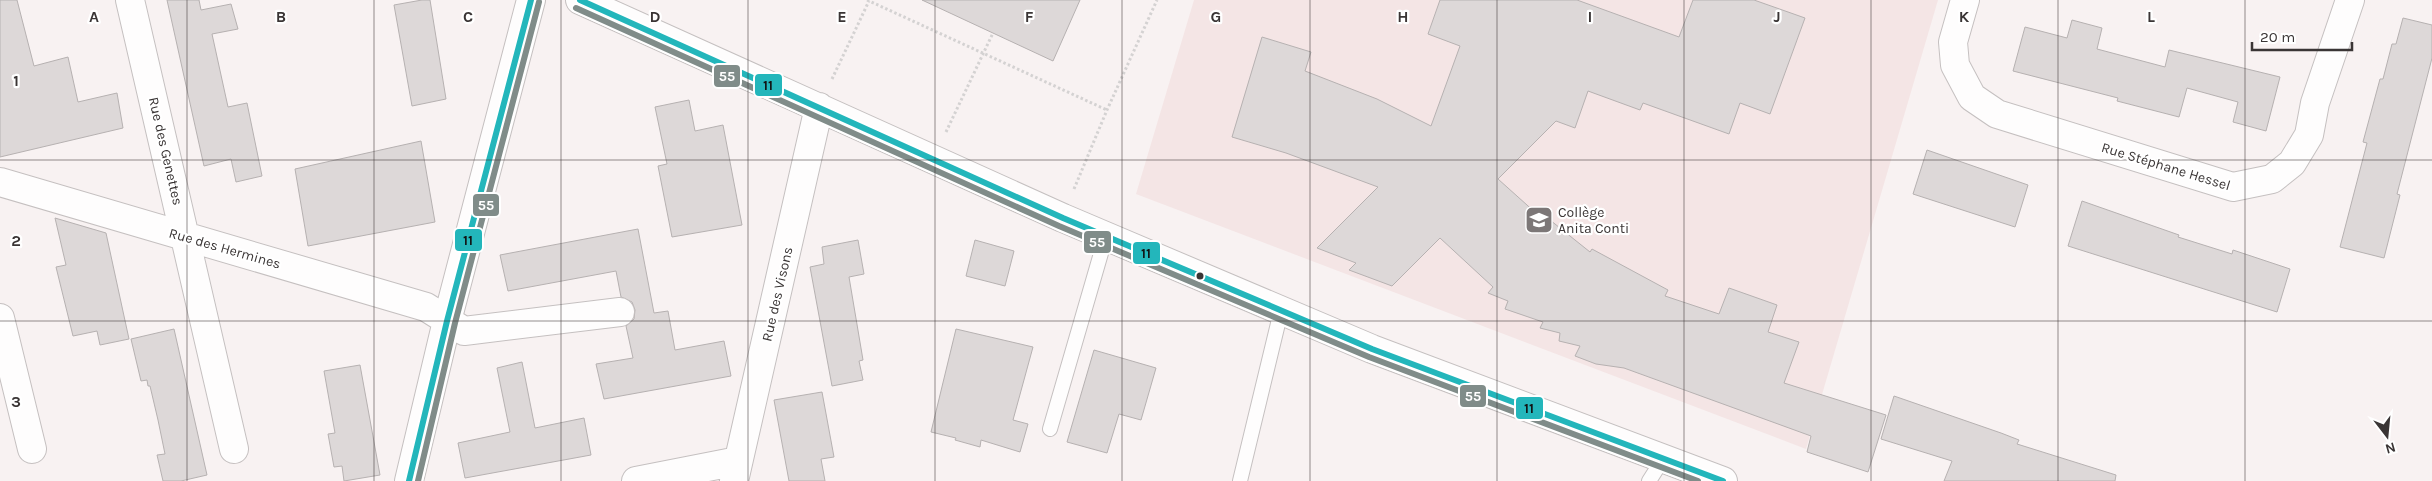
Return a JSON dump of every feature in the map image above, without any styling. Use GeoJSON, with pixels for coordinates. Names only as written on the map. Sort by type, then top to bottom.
{"type":"FeatureCollection","features":[{"type":"Feature","properties":{"kind":"street","name":"Rue des Genettes"},"geometry":{"type":"LineString","coordinates":[[130,0],[234,449]]}},
{"type":"Feature","properties":{"kind":"street"},"geometry":{"type":"LineString","coordinates":[[409,481],[448,321],[531,0]]}},
{"type":"Feature","properties":{"kind":"street"},"geometry":{"type":"LineString","coordinates":[[580,0],[1063,218],[1656,470],[1723,481]]}},
{"type":"Feature","properties":{"kind":"street","name":"Rue Stéphane Hessel"},"geometry":{"type":"LineString","coordinates":[[1965,0],[1953,42],[1955,65],[1972,96],[1997,114],[2233,187],[2272,178],[2292,163],[2308,135],[2315,104],[2350,0]]}},
{"type":"Feature","properties":{"kind":"street","name":"Rue des Visons"},"geometry":{"type":"LineString","coordinates":[[736,471],[819,107]]}},
{"type":"Feature","properties":{"kind":"street","name":"Rue des Hermines"},"geometry":{"type":"LineString","coordinates":[[0,182],[426,307],[464,331],[620,312]]}},
{"type":"Feature","properties":{"kind":"street"},"geometry":{"type":"LineString","coordinates":[[0,318],[32,449]]}},
{"type":"Feature","properties":{"kind":"street"},"geometry":{"type":"LineString","coordinates":[[636,481],[736,471]]}},
{"type":"Feature","properties":{"kind":"lane"},"geometry":{"type":"LineString","coordinates":[[1050,429],[1106,236]]}},
{"type":"Feature","properties":{"kind":"lane"},"geometry":{"type":"LineString","coordinates":[[1240,481],[1281,311]]}},
{"type":"Feature","properties":{"kind":"path"},"geometry":{"type":"LineString","coordinates":[[819,107],[869,0],[1107,110]]}},
{"type":"Feature","properties":{"kind":"path"},"geometry":{"type":"LineString","coordinates":[[1063,218],[1107,110],[1158,0]]}},
{"type":"Feature","properties":{"kind":"path"},"geometry":{"type":"LineString","coordinates":[[933,158],[993,33]]}},
{"type":"Feature","properties":{"kind":"shaded area","name":"Collège Anita Conti"},"geometry":{"type":"Polygon","coordinates":[[[1194,0],[1938,0],[1806,449],[1136,194],[1194,0]]]}},
{"type":"Feature","properties":{"kind":"building"},"geometry":{"type":"Polygon","coordinates":[[[0,0],[17,0],[34,66],[68,57],[78,102],[117,93],[123,128],[0,157],[0,0]]]}},
{"type":"Feature","properties":{"kind":"building"},"geometry":{"type":"Polygon","coordinates":[[[167,0],[199,0],[201,10],[231,4],[238,29],[212,34],[228,107],[247,103],[262,176],[236,182],[231,159],[204,166],[167,0]]]}},
{"type":"Feature","properties":{"kind":"building"},"geometry":{"type":"Polygon","coordinates":[[[430,0],[446,99],[412,106],[394,5],[430,0]]]}},
{"type":"Feature","properties":{"kind":"building"},"geometry":{"type":"Polygon","coordinates":[[[922,0],[1080,0],[1053,61],[922,0]]]}},
{"type":"Feature","properties":{"kind":"building"},"geometry":{"type":"Polygon","coordinates":[[[1440,0],[1577,0],[1679,37],[1693,0],[1754,0],[1805,18],[1770,114],[1740,103],[1729,134],[1643,103],[1640,110],[1588,91],[1575,128],[1556,121],[1498,179],[1537,214],[1540,212],[1590,252],[1592,249],[1668,290],[1665,296],[1719,314],[1729,288],[1777,305],[1768,332],[1799,342],[1784,383],[1886,415],[1868,472],[1807,452],[1811,436],[1624,368],[1596,364],[1575,356],[1580,346],[1559,341],[1560,333],[1540,328],[1543,322],[1505,309],[1508,301],[1488,293],[1493,287],[1440,238],[1392,286],[1349,270],[1356,263],[1317,248],[1378,187],[1286,153],[1232,137],[1262,37],[1311,52],[1305,71],[1377,99],[1431,126],[1460,46],[1428,34],[1440,0]]]}},
{"type":"Feature","properties":{"kind":"building"},"geometry":{"type":"Polygon","coordinates":[[[2403,18],[2432,25],[2432,58],[2397,194],[2400,195],[2384,258],[2340,247],[2367,143],[2363,142],[2380,79],[2383,79],[2392,44],[2396,44],[2403,18]]]}},
{"type":"Feature","properties":{"kind":"building"},"geometry":{"type":"Polygon","coordinates":[[[2072,20],[2102,28],[2097,49],[2165,67],[2169,50],[2280,77],[2266,131],[2233,122],[2238,102],[2187,88],[2179,117],[2117,101],[2118,98],[2013,71],[2025,27],[2067,38],[2072,20]]]}},
{"type":"Feature","properties":{"kind":"building"},"geometry":{"type":"Polygon","coordinates":[[[689,100],[695,131],[723,125],[742,225],[672,237],[658,166],[667,164],[655,107],[689,100]]]}},
{"type":"Feature","properties":{"kind":"building"},"geometry":{"type":"Polygon","coordinates":[[[421,141],[435,222],[308,246],[295,169],[421,141]]]}},
{"type":"Feature","properties":{"kind":"building"},"geometry":{"type":"Polygon","coordinates":[[[1927,150],[2028,185],[2015,227],[1913,194],[1927,150]]]}},
{"type":"Feature","properties":{"kind":"building"},"geometry":{"type":"Polygon","coordinates":[[[2082,201],[2179,235],[2178,237],[2232,254],[2233,250],[2290,269],[2277,312],[2068,246],[2082,201]]]}},
{"type":"Feature","properties":{"kind":"building"},"geometry":{"type":"Polygon","coordinates":[[[55,218],[106,233],[129,339],[100,345],[97,331],[73,336],[56,267],[66,265],[55,218]]]}},
{"type":"Feature","properties":{"kind":"building"},"geometry":{"type":"Polygon","coordinates":[[[638,229],[654,313],[668,311],[675,350],[724,341],[731,376],[604,399],[596,364],[633,358],[626,326],[634,319],[635,310],[632,302],[621,297],[616,271],[508,291],[500,255],[638,229]]]}},
{"type":"Feature","properties":{"kind":"building"},"geometry":{"type":"Polygon","coordinates":[[[858,240],[864,274],[849,277],[863,360],[859,361],[863,380],[832,386],[810,267],[824,264],[822,247],[858,240]]]}},
{"type":"Feature","properties":{"kind":"building"},"geometry":{"type":"Polygon","coordinates":[[[975,240],[1014,251],[1005,286],[966,276],[975,240]]]}},
{"type":"Feature","properties":{"kind":"building"},"geometry":{"type":"Polygon","coordinates":[[[174,329],[207,475],[181,481],[163,481],[157,455],[165,454],[158,420],[150,386],[148,386],[147,380],[141,381],[131,339],[174,329]]]}},
{"type":"Feature","properties":{"kind":"building"},"geometry":{"type":"Polygon","coordinates":[[[956,329],[1033,347],[1013,420],[1028,424],[1020,452],[981,440],[980,447],[955,440],[956,438],[931,432],[956,329]]]}},
{"type":"Feature","properties":{"kind":"building"},"geometry":{"type":"Polygon","coordinates":[[[1094,350],[1156,368],[1141,420],[1119,414],[1107,453],[1067,442],[1094,350]]]}},
{"type":"Feature","properties":{"kind":"building"},"geometry":{"type":"Polygon","coordinates":[[[522,362],[535,428],[584,418],[591,455],[465,478],[458,443],[510,432],[497,368],[522,362]]]}},
{"type":"Feature","properties":{"kind":"building"},"geometry":{"type":"Polygon","coordinates":[[[360,365],[380,475],[344,481],[342,466],[334,467],[328,434],[335,433],[324,371],[360,365]]]}},
{"type":"Feature","properties":{"kind":"building"},"geometry":{"type":"Polygon","coordinates":[[[822,392],[834,457],[821,459],[825,481],[789,481],[774,400],[822,392]]]}},
{"type":"Feature","properties":{"kind":"building"},"geometry":{"type":"Polygon","coordinates":[[[1894,396],[2019,440],[2017,444],[2116,475],[2115,481],[1944,481],[1952,461],[1881,439],[1894,396]]]}},
{"type":"Feature","properties":{"kind":"transit line","name":"11"},"geometry":{"type":"LineString","coordinates":[[409,481],[447,321],[531,0]]}},
{"type":"Feature","properties":{"kind":"transit line","name":"11"},"geometry":{"type":"LineString","coordinates":[[580,0],[1063,218],[1372,349],[1723,481]]}},
{"type":"Feature","properties":{"kind":"transit line","name":"55"},"geometry":{"type":"LineString","coordinates":[[418,481],[455,323],[539,2]]}},
{"type":"Feature","properties":{"kind":"transit line","name":"55"},"geometry":{"type":"LineString","coordinates":[[576,8],[1059,226],[1369,357],[1698,481]]}},
{"type":"Feature","properties":{"kind":"place","name":"Collège Anita Conti"},"geometry":{"type":"Point","coordinates":[1539,220]}}]}
